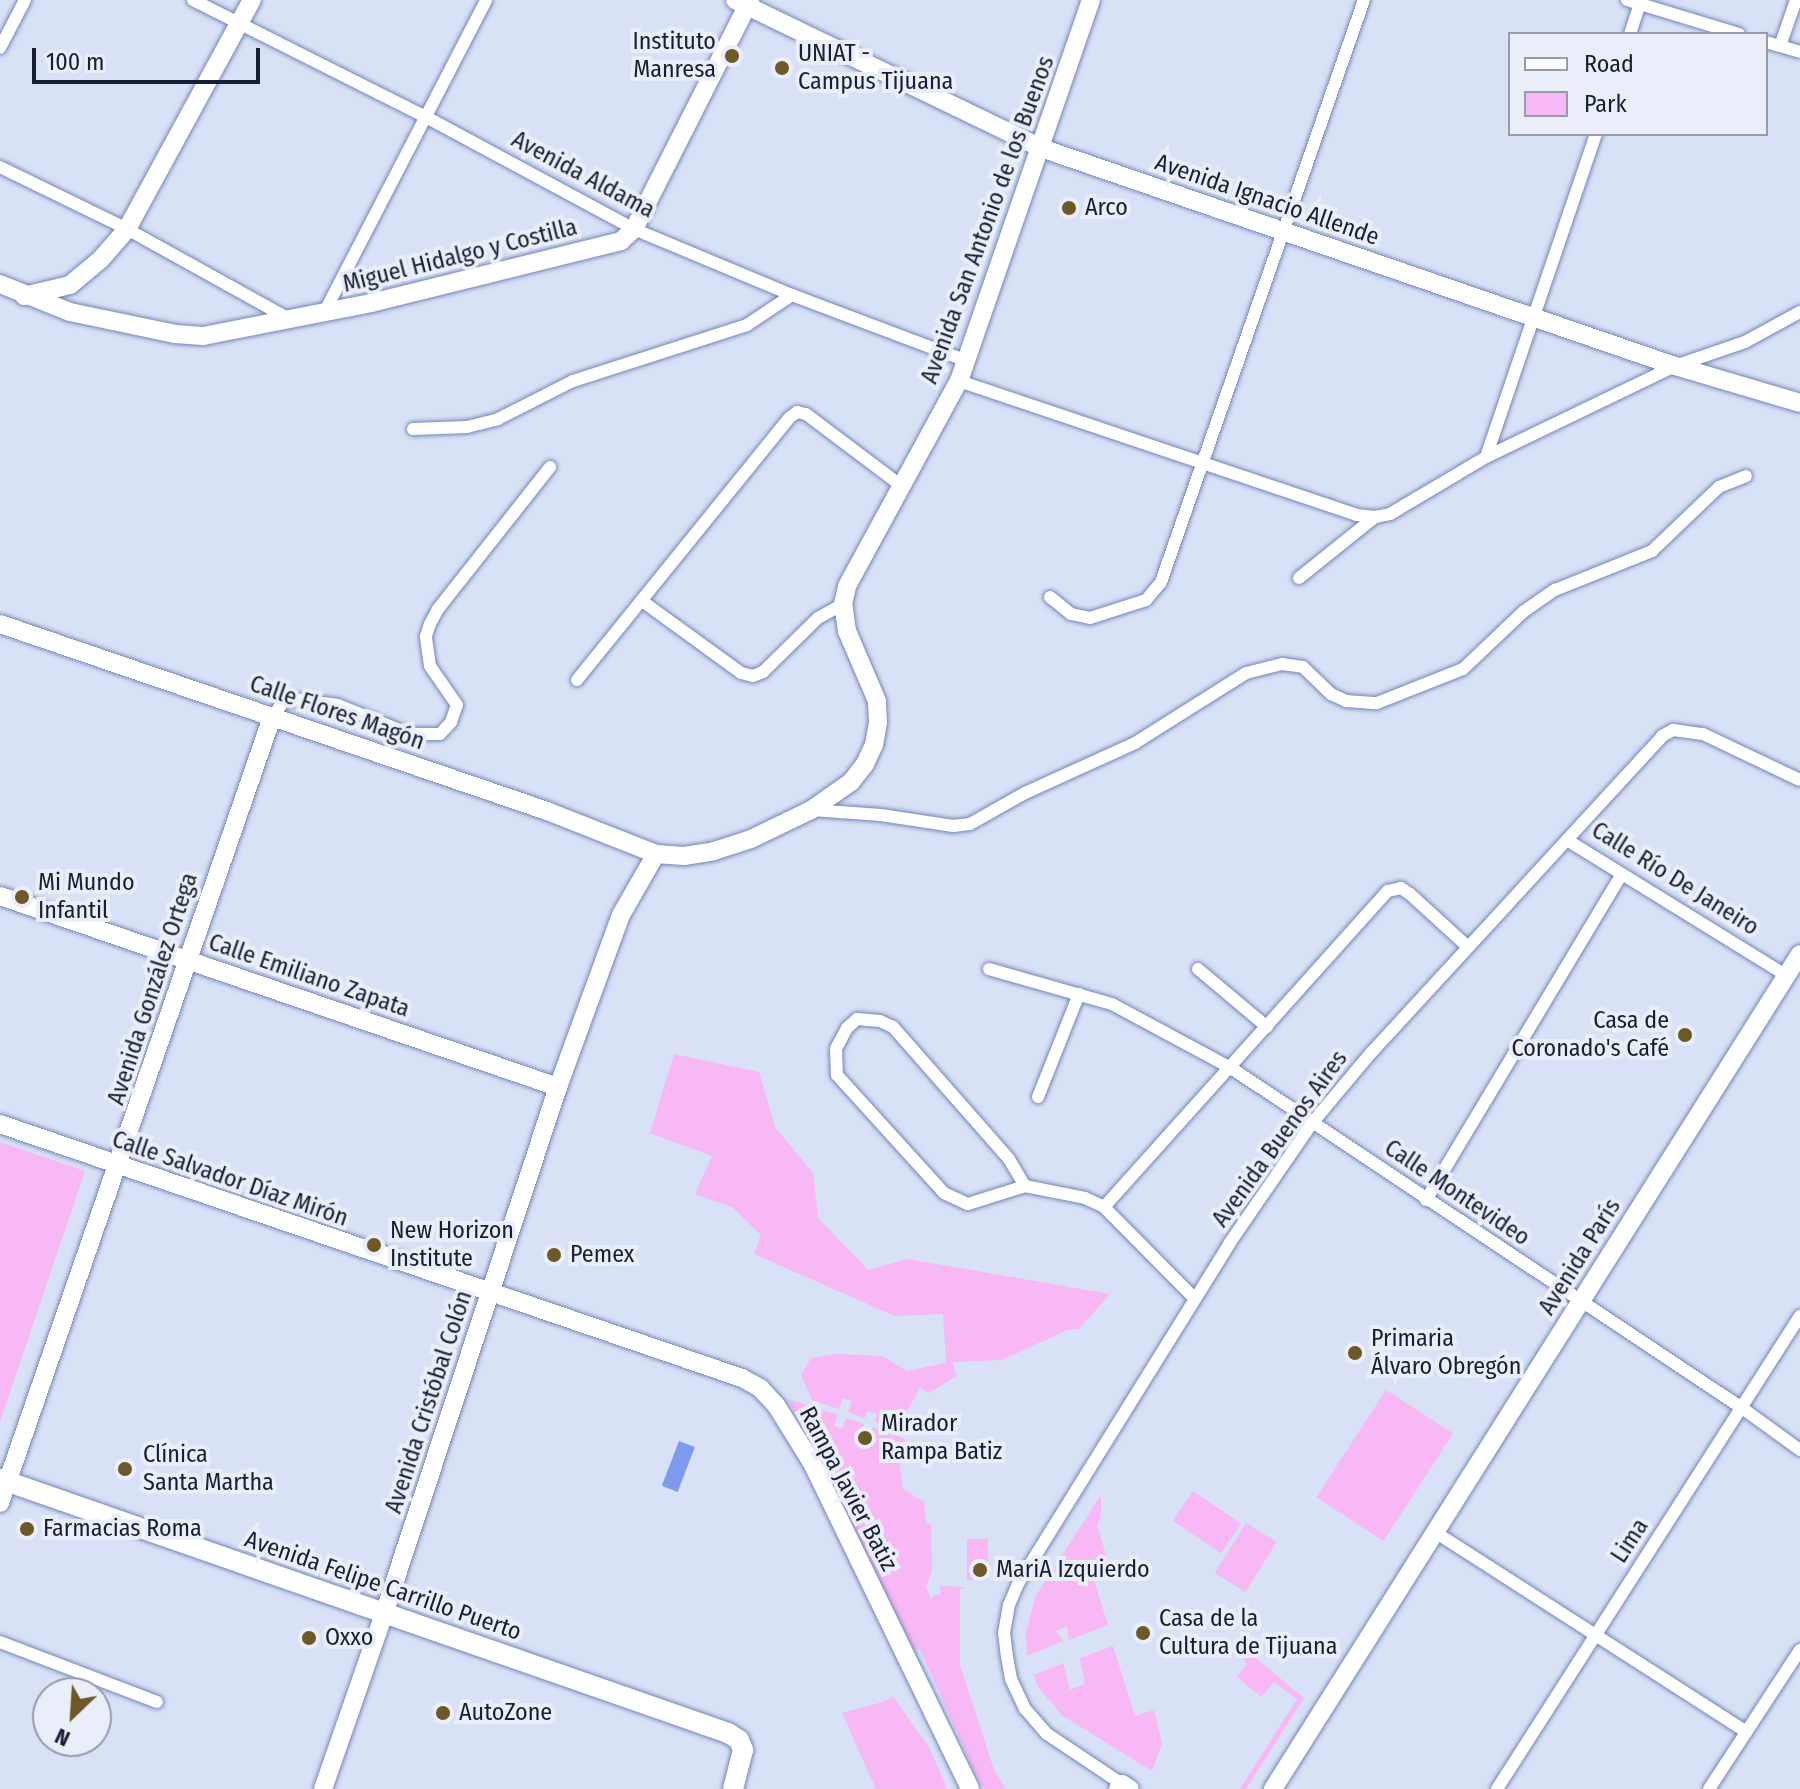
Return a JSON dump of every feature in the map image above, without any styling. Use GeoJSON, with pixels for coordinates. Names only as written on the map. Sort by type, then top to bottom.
{"type":"FeatureCollection","features":[{"type":"Feature","properties":{"kind":"main road"},"geometry":{"type":"LineString","coordinates":[[24,296],[70,285],[101,259],[127,229],[252,0]]}},
{"type":"Feature","properties":{"kind":"main road","name":"Avenida San Antonio de los Buenos"},"geometry":{"type":"LineString","coordinates":[[843,604],[855,570],[959,381],[1091,0]]}},
{"type":"Feature","properties":{"kind":"main road"},"geometry":{"type":"LineString","coordinates":[[634,229],[744,2]]}},
{"type":"Feature","properties":{"kind":"main road","name":"Avenida Ignacio Allende"},"geometry":{"type":"LineString","coordinates":[[744,2],[1041,148],[1532,318],[1675,366],[1800,403]]}},
{"type":"Feature","properties":{"kind":"main road","name":"Miguel Hidalgo y Costilla"},"geometry":{"type":"LineString","coordinates":[[0,284],[70,312],[191,336],[215,335],[324,314],[621,241],[634,229]]}},
{"type":"Feature","properties":{"kind":"main road"},"geometry":{"type":"LineString","coordinates":[[656,854],[684,856],[714,851],[751,839],[811,810],[851,782],[865,764],[874,745],[878,722],[877,701],[847,631],[843,604]]}},
{"type":"Feature","properties":{"kind":"main road","name":"Calle Flores Magón"},"geometry":{"type":"LineString","coordinates":[[0,624],[547,811],[656,854]]}},
{"type":"Feature","properties":{"kind":"main road","name":"Avenida González Ortega"},"geometry":{"type":"LineString","coordinates":[[0,1503],[4,1480],[119,1166],[272,717]]}},
{"type":"Feature","properties":{"kind":"main road","name":"Avenida Cristóbal Colón"},"geometry":{"type":"LineString","coordinates":[[323,1789],[558,1087],[621,915],[656,854]]}},
{"type":"Feature","properties":{"kind":"main road","name":"Calle Emiliano Zapata"},"geometry":{"type":"LineString","coordinates":[[0,896],[558,1087]]}},
{"type":"Feature","properties":{"kind":"main road","name":"Avenida París"},"geometry":{"type":"LineString","coordinates":[[1273,1789],[1580,1302],[1793,980],[1800,954]]}},
{"type":"Feature","properties":{"kind":"main road","name":"Calle Salvador Díaz Mirón"},"geometry":{"type":"LineString","coordinates":[[0,1124],[489,1294]]}},
{"type":"Feature","properties":{"kind":"main road","name":"Rampa Javier Batiz"},"geometry":{"type":"LineString","coordinates":[[489,1294],[728,1373],[760,1388],[776,1405],[812,1463],[970,1789]]}},
{"type":"Feature","properties":{"kind":"main road","name":"Avenida Felipe Carrillo Puerto"},"geometry":{"type":"LineString","coordinates":[[4,1480],[728,1733],[739,1740],[743,1750],[733,1789]]}},
{"type":"Feature","properties":{"kind":"street"},"geometry":{"type":"LineString","coordinates":[[0,48],[25,0]]}},
{"type":"Feature","properties":{"kind":"street","name":"Avenida Aldama"},"geometry":{"type":"LineString","coordinates":[[193,0],[426,117],[634,229],[792,295],[967,361]]}},
{"type":"Feature","properties":{"kind":"street"},"geometry":{"type":"LineString","coordinates":[[324,314],[486,0]]}},
{"type":"Feature","properties":{"kind":"street"},"geometry":{"type":"LineString","coordinates":[[1050,597],[1071,614],[1090,618],[1146,600],[1155,593],[1204,465],[1364,0]]}},
{"type":"Feature","properties":{"kind":"street"},"geometry":{"type":"LineString","coordinates":[[1780,46],[1796,0]]}},
{"type":"Feature","properties":{"kind":"street"},"geometry":{"type":"LineString","coordinates":[[1630,32],[1636,1],[1733,32]]}},
{"type":"Feature","properties":{"kind":"street"},"geometry":{"type":"LineString","coordinates":[[1768,43],[1800,52]]}},
{"type":"Feature","properties":{"kind":"street"},"geometry":{"type":"LineString","coordinates":[[1486,457],[1595,136]]}},
{"type":"Feature","properties":{"kind":"street"},"geometry":{"type":"LineString","coordinates":[[0,167],[127,229],[292,320]]}},
{"type":"Feature","properties":{"kind":"street"},"geometry":{"type":"LineString","coordinates":[[413,429],[483,425],[573,381],[747,325],[792,295]]}},
{"type":"Feature","properties":{"kind":"street"},"geometry":{"type":"LineString","coordinates":[[959,381],[1204,465],[1357,515],[1375,517],[1390,514],[1486,457],[1675,366],[1745,342],[1800,312]]}},
{"type":"Feature","properties":{"kind":"street"},"geometry":{"type":"LineString","coordinates":[[577,680],[797,412],[806,414],[903,487]]}},
{"type":"Feature","properties":{"kind":"street"},"geometry":{"type":"LineString","coordinates":[[272,717],[284,701],[294,699],[338,705],[409,734],[440,734],[451,722],[457,705],[430,666],[426,636],[430,624],[438,609],[550,467]]}},
{"type":"Feature","properties":{"kind":"street"},"geometry":{"type":"LineString","coordinates":[[811,810],[881,815],[953,826],[970,824],[1025,793],[1135,743],[1246,673],[1282,664],[1303,667],[1331,694],[1346,701],[1377,703],[1463,669],[1523,612],[1555,590],[1652,551],[1719,487],[1746,476]]}},
{"type":"Feature","properties":{"kind":"street"},"geometry":{"type":"LineString","coordinates":[[1299,578],[1375,517]]}},
{"type":"Feature","properties":{"kind":"street"},"geometry":{"type":"LineString","coordinates":[[642,601],[741,673],[753,676],[763,672],[818,618],[843,604]]}},
{"type":"Feature","properties":{"kind":"street","name":"Avenida Buenos Aires"},"geometry":{"type":"LineString","coordinates":[[1124,1787],[1047,1734],[1025,1709],[1011,1679],[1004,1633],[1009,1605],[1019,1582],[1193,1297],[1313,1122],[1467,946],[1662,736],[1673,730],[1703,734],[1800,780]]}},
{"type":"Feature","properties":{"kind":"street","name":"Calle Río De Janeiro"},"geometry":{"type":"LineString","coordinates":[[1567,840],[1793,980]]}},
{"type":"Feature","properties":{"kind":"street"},"geometry":{"type":"LineString","coordinates":[[1426,1200],[1621,875]]}},
{"type":"Feature","properties":{"kind":"street"},"geometry":{"type":"LineString","coordinates":[[1104,1207],[1395,888],[1410,894],[1467,946]]}},
{"type":"Feature","properties":{"kind":"street","name":"Calle Montevideo"},"geometry":{"type":"LineString","coordinates":[[989,969],[1079,994],[1137,1016],[1231,1068],[1742,1408],[1800,1450]]}},
{"type":"Feature","properties":{"kind":"street"},"geometry":{"type":"LineString","coordinates":[[1198,969],[1267,1027]]}},
{"type":"Feature","properties":{"kind":"street"},"geometry":{"type":"LineString","coordinates":[[1038,1097],[1079,994]]}},
{"type":"Feature","properties":{"kind":"street"},"geometry":{"type":"LineString","coordinates":[[1025,1186],[1009,1159],[893,1027],[880,1021],[857,1019],[847,1028],[836,1049],[837,1075],[944,1193],[968,1204],[1025,1186],[1085,1198],[1104,1207],[1193,1297]]}},
{"type":"Feature","properties":{"kind":"street","name":"Lima"},"geometry":{"type":"LineString","coordinates":[[1497,1789],[1800,1316]]}},
{"type":"Feature","properties":{"kind":"street"},"geometry":{"type":"LineString","coordinates":[[1435,1532],[1746,1732]]}},
{"type":"Feature","properties":{"kind":"street"},"geometry":{"type":"LineString","coordinates":[[0,1642],[157,1702]]}},
{"type":"Feature","properties":{"kind":"street"},"geometry":{"type":"LineString","coordinates":[[1709,1789],[1800,1650]]}},
{"type":"Feature","properties":{"kind":"green space"},"geometry":{"type":"Polygon","coordinates":[[[674,1054],[759,1072],[775,1127],[813,1173],[818,1218],[868,1270],[907,1259],[1110,1294],[1079,1329],[1067,1330],[1002,1360],[953,1362],[956,1376],[929,1393],[920,1388],[897,1429],[875,1421],[877,1414],[867,1411],[865,1418],[848,1412],[852,1401],[843,1398],[839,1409],[812,1400],[801,1375],[811,1358],[837,1354],[882,1356],[907,1371],[946,1363],[943,1314],[895,1316],[754,1254],[761,1235],[732,1207],[695,1194],[712,1156],[650,1133],[674,1054]]]}},
{"type":"Feature","properties":{"kind":"green space"},"geometry":{"type":"Polygon","coordinates":[[[0,1142],[85,1171],[0,1422],[0,1142]]]}},
{"type":"Feature","properties":{"kind":"green space"},"geometry":{"type":"Polygon","coordinates":[[[1386,1390],[1453,1434],[1383,1541],[1316,1497],[1386,1390]]]}},
{"type":"Feature","properties":{"kind":"green space"},"geometry":{"type":"Polygon","coordinates":[[[788,1399],[838,1415],[834,1426],[842,1429],[846,1418],[864,1424],[860,1441],[867,1444],[873,1427],[905,1439],[899,1462],[903,1489],[924,1502],[926,1523],[931,1524],[932,1571],[926,1587],[938,1613],[932,1599],[933,1595],[940,1595],[940,1586],[966,1587],[960,1590],[960,1665],[994,1770],[1006,1789],[984,1789],[976,1775],[920,1649],[914,1650],[788,1399]]]}},
{"type":"Feature","properties":{"kind":"green space"},"geometry":{"type":"Polygon","coordinates":[[[1193,1491],[1241,1523],[1221,1553],[1173,1521],[1193,1491]]]}},
{"type":"Feature","properties":{"kind":"green space"},"geometry":{"type":"Polygon","coordinates":[[[1101,1495],[1101,1517],[1097,1525],[1109,1565],[1091,1571],[1108,1625],[1069,1640],[1067,1626],[1056,1631],[1063,1641],[1027,1656],[1026,1633],[1035,1597],[1101,1495]]]}},
{"type":"Feature","properties":{"kind":"green space"},"geometry":{"type":"Polygon","coordinates":[[[1246,1523],[1277,1542],[1245,1592],[1215,1573],[1246,1523]]]}},
{"type":"Feature","properties":{"kind":"green space"},"geometry":{"type":"Polygon","coordinates":[[[967,1539],[988,1539],[988,1580],[967,1580],[967,1539]]]}},
{"type":"Feature","properties":{"kind":"green space"},"geometry":{"type":"Polygon","coordinates":[[[1240,1645],[1304,1698],[1246,1789],[1240,1789],[1297,1699],[1274,1682],[1261,1697],[1237,1677],[1247,1664],[1236,1649],[1240,1645]]]}},
{"type":"Feature","properties":{"kind":"green space"},"geometry":{"type":"Polygon","coordinates":[[[1113,1646],[1135,1716],[1154,1710],[1162,1743],[1152,1771],[1063,1716],[1038,1687],[1034,1675],[1063,1663],[1070,1690],[1085,1684],[1080,1658],[1113,1646]]]}},
{"type":"Feature","properties":{"kind":"green space"},"geometry":{"type":"Polygon","coordinates":[[[893,1696],[930,1749],[947,1789],[876,1789],[842,1713],[883,1702],[893,1696]]]}},
{"type":"Feature","properties":{"kind":"water"},"geometry":{"type":"Polygon","coordinates":[[[679,1441],[695,1447],[678,1492],[662,1486],[679,1441]]]}},
{"type":"Feature","properties":{"kind":"place","name":"Instituto Manresa"},"geometry":{"type":"Point","coordinates":[732,56]}},
{"type":"Feature","properties":{"kind":"place","name":"UNIAT - Campus Tijuana"},"geometry":{"type":"Point","coordinates":[782,68]}},
{"type":"Feature","properties":{"kind":"place","name":"Arco"},"geometry":{"type":"Point","coordinates":[1069,208]}},
{"type":"Feature","properties":{"kind":"place","name":"Mi Mundo Infantil"},"geometry":{"type":"Point","coordinates":[22,897]}},
{"type":"Feature","properties":{"kind":"place","name":"Casa de Coronado's Café"},"geometry":{"type":"Point","coordinates":[1685,1035]}},
{"type":"Feature","properties":{"kind":"place","name":"New Horizon Institute"},"geometry":{"type":"Point","coordinates":[374,1245]}},
{"type":"Feature","properties":{"kind":"place","name":"Pemex"},"geometry":{"type":"Point","coordinates":[554,1255]}},
{"type":"Feature","properties":{"kind":"place","name":"Primaria Álvaro Obregón"},"geometry":{"type":"Point","coordinates":[1355,1353]}},
{"type":"Feature","properties":{"kind":"place","name":"Mirador Rampa Batiz"},"geometry":{"type":"Point","coordinates":[865,1438]}},
{"type":"Feature","properties":{"kind":"place","name":"Clínica Santa Martha"},"geometry":{"type":"Point","coordinates":[125,1469]}},
{"type":"Feature","properties":{"kind":"place","name":"Farmacias Roma"},"geometry":{"type":"Point","coordinates":[27,1529]}},
{"type":"Feature","properties":{"kind":"place","name":"MariA Izquierdo"},"geometry":{"type":"Point","coordinates":[980,1570]}},
{"type":"Feature","properties":{"kind":"place","name":"Casa de la Cultura de Tijuana"},"geometry":{"type":"Point","coordinates":[1143,1633]}},
{"type":"Feature","properties":{"kind":"place","name":"Oxxo"},"geometry":{"type":"Point","coordinates":[309,1638]}},
{"type":"Feature","properties":{"kind":"place","name":"AutoZone"},"geometry":{"type":"Point","coordinates":[443,1713]}}]}
